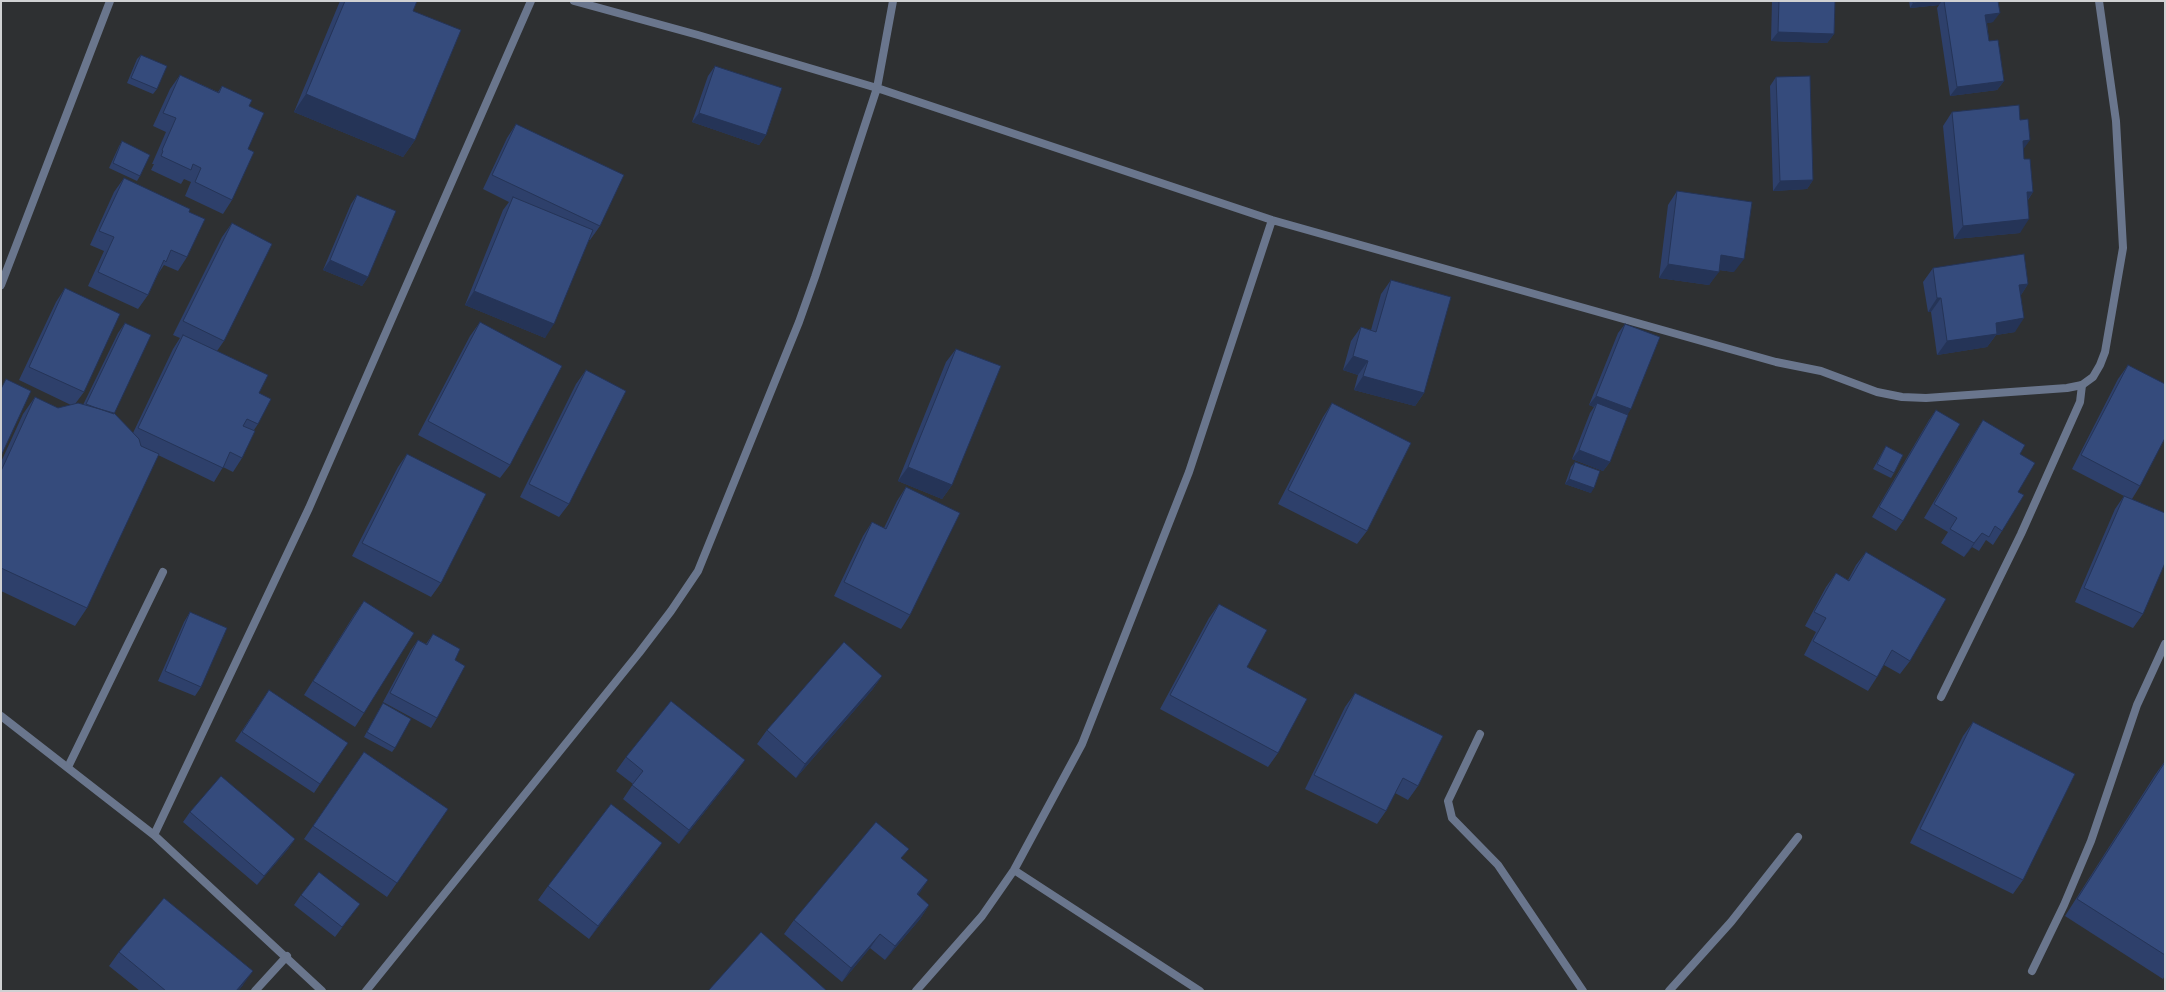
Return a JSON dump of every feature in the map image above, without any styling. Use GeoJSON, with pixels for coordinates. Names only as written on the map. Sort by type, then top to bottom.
{"type":"FeatureCollection","features":[{"type":"Feature","properties":{"kind":"street"},"geometry":{"type":"LineString","coordinates":[[1,285],[110,1]]}},
{"type":"Feature","properties":{"kind":"street"},"geometry":{"type":"LineString","coordinates":[[154,835],[309,508],[531,1]]}},
{"type":"Feature","properties":{"kind":"street"},"geometry":{"type":"LineString","coordinates":[[574,1],[698,35],[877,88],[1272,220],[1776,362],[1821,371],[1877,392],[1902,397],[1926,398],[2067,388],[2082,385],[2093,377],[2106,352],[2122,248],[2116,121],[2099,1]]}},
{"type":"Feature","properties":{"kind":"street"},"geometry":{"type":"LineString","coordinates":[[366,991],[640,654],[671,612],[698,571],[799,322],[877,88],[893,1]]}},
{"type":"Feature","properties":{"kind":"street"},"geometry":{"type":"LineString","coordinates":[[916,991],[982,916],[1014,870],[1082,744],[1189,472],[1272,220]]}},
{"type":"Feature","properties":{"kind":"street"},"geometry":{"type":"LineString","coordinates":[[1941,696],[2021,534],[2080,402],[2082,385]]}},
{"type":"Feature","properties":{"kind":"street"},"geometry":{"type":"LineString","coordinates":[[68,767],[163,572]]}},
{"type":"Feature","properties":{"kind":"street"},"geometry":{"type":"LineString","coordinates":[[2032,971],[2064,905],[2091,841],[2137,706],[2165,644]]}},
{"type":"Feature","properties":{"kind":"street"},"geometry":{"type":"LineString","coordinates":[[1,716],[154,835],[287,956],[322,991]]}},
{"type":"Feature","properties":{"kind":"street"},"geometry":{"type":"LineString","coordinates":[[1480,734],[1448,801],[1452,818],[1498,865],[1583,991]]}},
{"type":"Feature","properties":{"kind":"street"},"geometry":{"type":"LineString","coordinates":[[1674,990],[1731,922],[1798,837]]}},
{"type":"Feature","properties":{"kind":"street"},"geometry":{"type":"LineString","coordinates":[[1014,870],[1200,991]]}},
{"type":"Feature","properties":{"kind":"street"},"geometry":{"type":"LineString","coordinates":[[255,991],[287,956]]}},
{"type":"Feature","properties":{"kind":"building"},"geometry":{"type":"Polygon","coordinates":[[[345,1],[417,1],[413,11],[461,30],[415,140],[306,94],[345,1]]]}},
{"type":"Feature","properties":{"kind":"building"},"geometry":{"type":"Polygon","coordinates":[[[1779,1],[1835,1],[1834,34],[1778,32],[1779,1]]]}},
{"type":"Feature","properties":{"kind":"building"},"geometry":{"type":"Polygon","coordinates":[[[1913,1],[1932,1],[1913,3],[1913,1]]]}},
{"type":"Feature","properties":{"kind":"building"},"geometry":{"type":"Polygon","coordinates":[[[1944,1],[1998,1],[2000,13],[1985,15],[1989,41],[1998,40],[2004,81],[1957,87],[1944,1]]]}},
{"type":"Feature","properties":{"kind":"building"},"geometry":{"type":"Polygon","coordinates":[[[141,55],[167,66],[157,89],[131,78],[141,55]]]}},
{"type":"Feature","properties":{"kind":"building"},"geometry":{"type":"Polygon","coordinates":[[[715,66],[782,88],[766,135],[699,113],[715,66]]]}},
{"type":"Feature","properties":{"kind":"building"},"geometry":{"type":"Polygon","coordinates":[[[180,75],[219,93],[222,86],[252,100],[249,106],[264,113],[248,149],[254,152],[232,200],[195,182],[201,168],[193,164],[191,170],[161,156],[162,150],[176,118],[163,113],[180,75]]]}},
{"type":"Feature","properties":{"kind":"building"},"geometry":{"type":"Polygon","coordinates":[[[1810,76],[1813,180],[1780,181],[1776,77],[1810,76]]]}},
{"type":"Feature","properties":{"kind":"building"},"geometry":{"type":"Polygon","coordinates":[[[2019,105],[2020,120],[2028,119],[2030,140],[2023,141],[2024,159],[2030,159],[2033,192],[2027,192],[2029,219],[1963,226],[1952,112],[2019,105]]]}},
{"type":"Feature","properties":{"kind":"building"},"geometry":{"type":"Polygon","coordinates":[[[516,124],[624,175],[600,226],[492,175],[516,124]]]}},
{"type":"Feature","properties":{"kind":"building"},"geometry":{"type":"Polygon","coordinates":[[[122,141],[150,155],[140,176],[113,163],[122,141]]]}},
{"type":"Feature","properties":{"kind":"building"},"geometry":{"type":"Polygon","coordinates":[[[124,178],[190,209],[189,212],[205,219],[187,257],[171,250],[166,262],[164,260],[148,295],[98,272],[114,237],[99,231],[124,178]]]}},
{"type":"Feature","properties":{"kind":"building"},"geometry":{"type":"Polygon","coordinates":[[[1677,191],[1752,202],[1744,259],[1721,255],[1719,272],[1668,264],[1677,191]]]}},
{"type":"Feature","properties":{"kind":"building"},"geometry":{"type":"Polygon","coordinates":[[[357,195],[396,211],[368,277],[330,260],[357,195]]]}},
{"type":"Feature","properties":{"kind":"building"},"geometry":{"type":"Polygon","coordinates":[[[513,197],[593,230],[554,324],[474,291],[513,197]]]}},
{"type":"Feature","properties":{"kind":"building"},"geometry":{"type":"Polygon","coordinates":[[[232,223],[272,244],[224,341],[183,321],[232,223]]]}},
{"type":"Feature","properties":{"kind":"building"},"geometry":{"type":"Polygon","coordinates":[[[2024,254],[2028,284],[2019,285],[2024,318],[1996,323],[1997,334],[1947,341],[1941,298],[1937,298],[1933,268],[2024,254]]]}},
{"type":"Feature","properties":{"kind":"building"},"geometry":{"type":"Polygon","coordinates":[[[1391,280],[1451,297],[1424,393],[1363,376],[1368,361],[1353,356],[1361,327],[1376,332],[1391,280]]]}},
{"type":"Feature","properties":{"kind":"building"},"geometry":{"type":"Polygon","coordinates":[[[65,288],[120,314],[84,392],[29,367],[65,288]]]}},
{"type":"Feature","properties":{"kind":"building"},"geometry":{"type":"Polygon","coordinates":[[[480,322],[562,366],[510,465],[428,421],[480,322]]]}},
{"type":"Feature","properties":{"kind":"building"},"geometry":{"type":"Polygon","coordinates":[[[125,323],[151,335],[114,414],[86,404],[125,323]]]}},
{"type":"Feature","properties":{"kind":"building"},"geometry":{"type":"Polygon","coordinates":[[[1625,324],[1660,337],[1631,409],[1596,396],[1625,324]]]}},
{"type":"Feature","properties":{"kind":"building"},"geometry":{"type":"Polygon","coordinates":[[[183,335],[268,375],[259,393],[271,399],[258,424],[247,419],[243,426],[255,431],[242,458],[230,452],[223,468],[138,428],[183,335]]]}},
{"type":"Feature","properties":{"kind":"building"},"geometry":{"type":"Polygon","coordinates":[[[956,349],[1001,366],[952,485],[908,467],[956,349]]]}},
{"type":"Feature","properties":{"kind":"building"},"geometry":{"type":"Polygon","coordinates":[[[2128,365],[2165,384],[2165,438],[2140,486],[2081,455],[2128,365]]]}},
{"type":"Feature","properties":{"kind":"building"},"geometry":{"type":"Polygon","coordinates":[[[586,370],[626,391],[569,504],[529,484],[586,370]]]}},
{"type":"Feature","properties":{"kind":"building"},"geometry":{"type":"Polygon","coordinates":[[[6,379],[31,391],[1,456],[1,389],[6,379]]]}},
{"type":"Feature","properties":{"kind":"building"},"geometry":{"type":"Polygon","coordinates":[[[35,397],[58,408],[78,403],[114,413],[139,439],[141,446],[159,454],[87,608],[1,568],[1,471],[35,397]]]}},
{"type":"Feature","properties":{"kind":"building"},"geometry":{"type":"Polygon","coordinates":[[[1332,403],[1411,443],[1367,531],[1288,490],[1332,403]]]}},
{"type":"Feature","properties":{"kind":"building"},"geometry":{"type":"Polygon","coordinates":[[[1597,403],[1628,415],[1610,462],[1579,450],[1597,403]]]}},
{"type":"Feature","properties":{"kind":"building"},"geometry":{"type":"Polygon","coordinates":[[[1936,410],[1960,424],[1903,521],[1879,507],[1936,410]]]}},
{"type":"Feature","properties":{"kind":"building"},"geometry":{"type":"Polygon","coordinates":[[[1983,420],[2025,445],[2020,454],[2035,463],[2018,492],[2024,495],[2002,531],[1995,526],[1989,537],[1982,533],[1974,543],[1950,529],[1957,518],[1934,504],[1983,420]]]}},
{"type":"Feature","properties":{"kind":"building"},"geometry":{"type":"Polygon","coordinates":[[[1886,446],[1903,455],[1894,473],[1877,464],[1886,446]]]}},
{"type":"Feature","properties":{"kind":"building"},"geometry":{"type":"Polygon","coordinates":[[[407,454],[486,494],[441,583],[362,543],[407,454]]]}},
{"type":"Feature","properties":{"kind":"building"},"geometry":{"type":"Polygon","coordinates":[[[1575,462],[1600,471],[1594,488],[1569,479],[1575,462]]]}},
{"type":"Feature","properties":{"kind":"building"},"geometry":{"type":"Polygon","coordinates":[[[906,487],[960,513],[910,615],[844,582],[872,522],[886,529],[906,487]]]}},
{"type":"Feature","properties":{"kind":"building"},"geometry":{"type":"Polygon","coordinates":[[[2124,496],[2165,513],[2165,563],[2143,614],[2084,588],[2124,496]]]}},
{"type":"Feature","properties":{"kind":"building"},"geometry":{"type":"Polygon","coordinates":[[[1866,552],[1946,599],[1910,661],[1892,650],[1877,677],[1813,641],[1826,618],[1814,612],[1836,573],[1849,581],[1866,552]]]}},
{"type":"Feature","properties":{"kind":"building"},"geometry":{"type":"Polygon","coordinates":[[[364,601],[414,633],[364,713],[313,681],[364,601]]]}},
{"type":"Feature","properties":{"kind":"building"},"geometry":{"type":"Polygon","coordinates":[[[1219,604],[1267,630],[1247,667],[1307,699],[1278,753],[1170,695],[1219,604]]]}},
{"type":"Feature","properties":{"kind":"building"},"geometry":{"type":"Polygon","coordinates":[[[190,612],[227,628],[201,687],[165,671],[190,612]]]}},
{"type":"Feature","properties":{"kind":"building"},"geometry":{"type":"Polygon","coordinates":[[[433,634],[460,649],[455,660],[465,666],[437,718],[390,693],[418,640],[427,645],[433,634]]]}},
{"type":"Feature","properties":{"kind":"building"},"geometry":{"type":"Polygon","coordinates":[[[844,642],[882,676],[805,764],[767,730],[844,642]]]}},
{"type":"Feature","properties":{"kind":"building"},"geometry":{"type":"Polygon","coordinates":[[[269,690],[348,743],[320,784],[242,732],[269,690]]]}},
{"type":"Feature","properties":{"kind":"building"},"geometry":{"type":"Polygon","coordinates":[[[1355,693],[1443,736],[1418,786],[1403,778],[1386,811],[1314,775],[1355,693]]]}},
{"type":"Feature","properties":{"kind":"building"},"geometry":{"type":"Polygon","coordinates":[[[671,701],[745,760],[689,830],[632,785],[643,771],[626,757],[671,701]]]}},
{"type":"Feature","properties":{"kind":"building"},"geometry":{"type":"Polygon","coordinates":[[[383,703],[411,719],[395,748],[367,732],[383,703]]]}},
{"type":"Feature","properties":{"kind":"building"},"geometry":{"type":"Polygon","coordinates":[[[1973,722],[2075,774],[2023,880],[1920,829],[1973,722]]]}},
{"type":"Feature","properties":{"kind":"building"},"geometry":{"type":"Polygon","coordinates":[[[364,752],[448,809],[397,883],[313,826],[364,752]]]}},
{"type":"Feature","properties":{"kind":"building"},"geometry":{"type":"Polygon","coordinates":[[[2165,762],[2165,955],[2077,899],[2165,762]]]}},
{"type":"Feature","properties":{"kind":"building"},"geometry":{"type":"Polygon","coordinates":[[[221,776],[295,839],[264,876],[190,812],[221,776]]]}},
{"type":"Feature","properties":{"kind":"building"},"geometry":{"type":"Polygon","coordinates":[[[611,804],[662,843],[598,926],[548,886],[611,804]]]}},
{"type":"Feature","properties":{"kind":"building"},"geometry":{"type":"Polygon","coordinates":[[[876,822],[909,849],[901,858],[928,880],[917,894],[929,905],[895,946],[880,934],[851,968],[794,920],[876,822]]]}},
{"type":"Feature","properties":{"kind":"building"},"geometry":{"type":"Polygon","coordinates":[[[319,872],[360,904],[342,927],[301,895],[319,872]]]}},
{"type":"Feature","properties":{"kind":"building"},"geometry":{"type":"Polygon","coordinates":[[[164,898],[253,971],[236,991],[166,991],[119,952],[164,898]]]}},
{"type":"Feature","properties":{"kind":"building"},"geometry":{"type":"Polygon","coordinates":[[[761,932],[827,991],[708,991],[761,932]]]}}]}
